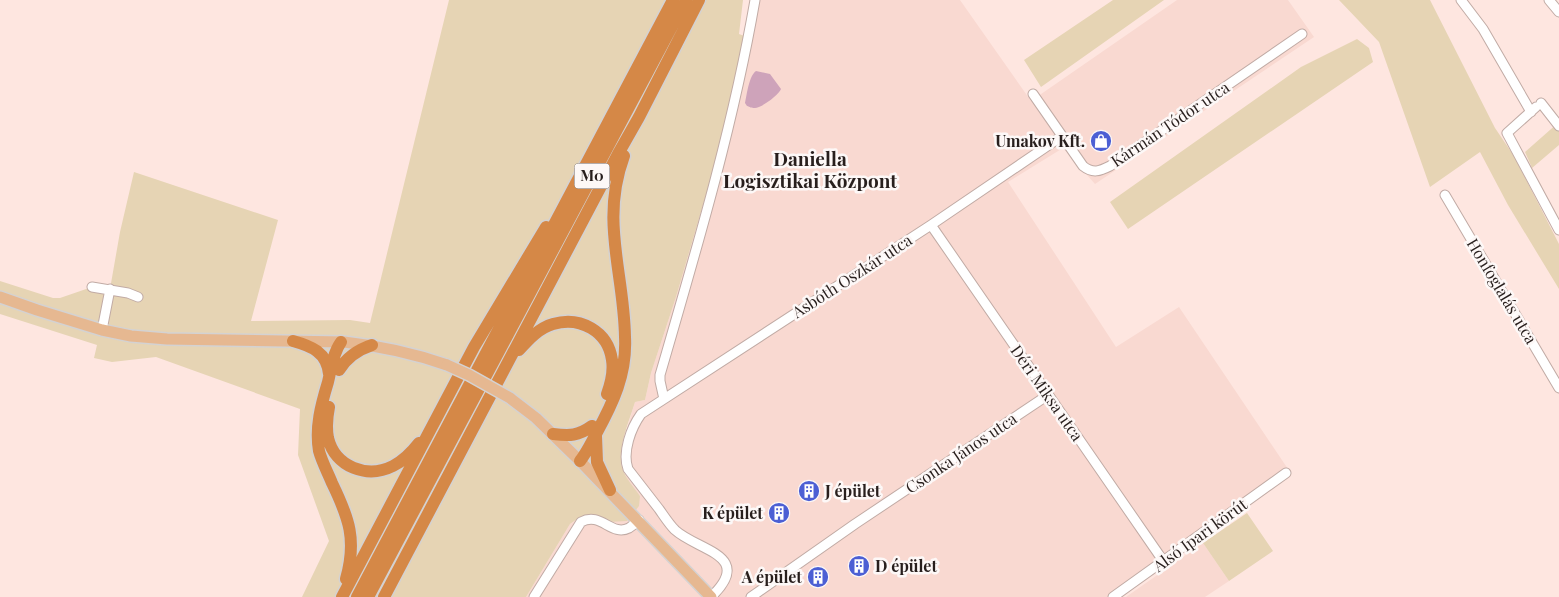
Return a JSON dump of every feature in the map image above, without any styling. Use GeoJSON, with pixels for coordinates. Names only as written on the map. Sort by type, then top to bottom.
{"type":"FeatureCollection","features":[{"type":"Feature","properties":{"kind":"highway","name":"M0"},"geometry":{"type":"LineString","coordinates":[[357,597],[673,0]]}},
{"type":"Feature","properties":{"kind":"highway","name":"M0"},"geometry":{"type":"LineString","coordinates":[[368,597],[686,0]]}},
{"type":"Feature","properties":{"kind":"highway"},"geometry":{"type":"LineString","coordinates":[[384,597],[613,162],[639,117],[699,0]]}},
{"type":"Feature","properties":{"kind":"highway"},"geometry":{"type":"LineString","coordinates":[[610,490],[598,462],[594,430],[618,388],[625,361],[625,323],[615,254],[612,212],[618,172],[639,117]]}},
{"type":"Feature","properties":{"kind":"highway"},"geometry":{"type":"LineString","coordinates":[[341,597],[474,346],[552,217],[576,184]]}},
{"type":"Feature","properties":{"kind":"highway"},"geometry":{"type":"LineString","coordinates":[[502,373],[528,340],[537,332],[553,324],[577,322],[595,330],[603,338],[612,355],[612,375],[586,453],[580,461]]}},
{"type":"Feature","properties":{"kind":"highway"},"geometry":{"type":"LineString","coordinates":[[293,341],[319,352],[334,375]]}},
{"type":"Feature","properties":{"kind":"highway"},"geometry":{"type":"LineString","coordinates":[[342,342],[335,353],[334,375],[328,412],[328,436],[330,445],[340,458],[354,468],[362,471],[375,471],[394,466],[414,449],[441,410]]}},
{"type":"Feature","properties":{"kind":"highway"},"geometry":{"type":"LineString","coordinates":[[341,597],[350,563],[351,533],[345,509],[320,453],[318,424],[334,375],[349,357],[372,345]]}},
{"type":"Feature","properties":{"kind":"highway"},"geometry":{"type":"LineString","coordinates":[[554,434],[576,435],[594,430]]}},
{"type":"Feature","properties":{"kind":"main road"},"geometry":{"type":"LineString","coordinates":[[0,296],[37,310],[102,330],[131,336],[167,339],[342,342],[409,352],[447,365],[510,398],[536,418],[610,490],[711,597]]}},
{"type":"Feature","properties":{"kind":"street"},"geometry":{"type":"LineString","coordinates":[[664,398],[660,374],[717,176],[745,54],[755,0]]}},
{"type":"Feature","properties":{"kind":"street"},"geometry":{"type":"LineString","coordinates":[[1461,0],[1536,107],[1559,126]]}},
{"type":"Feature","properties":{"kind":"street"},"geometry":{"type":"LineString","coordinates":[[1549,0],[1559,12]]}},
{"type":"Feature","properties":{"kind":"street","name":"Kármán Tódor utca"},"geometry":{"type":"LineString","coordinates":[[1033,94],[1086,168],[1096,172],[1103,170],[1302,34]]}},
{"type":"Feature","properties":{"kind":"street"},"geometry":{"type":"LineString","coordinates":[[1536,107],[1507,133],[1559,230]]}},
{"type":"Feature","properties":{"kind":"street","name":"Asbóth Oszkár utca"},"geometry":{"type":"LineString","coordinates":[[711,597],[726,580],[728,571],[724,562],[715,553],[674,529],[628,469],[626,459],[627,446],[641,414],[931,225],[1062,136]]}},
{"type":"Feature","properties":{"kind":"street","name":"Honfoglalás utca"},"geometry":{"type":"LineString","coordinates":[[1445,195],[1559,388]]}},
{"type":"Feature","properties":{"kind":"street","name":"Déri Miksa utca"},"geometry":{"type":"LineString","coordinates":[[931,225],[1164,562]]}},
{"type":"Feature","properties":{"kind":"street"},"geometry":{"type":"LineString","coordinates":[[92,287],[110,289],[138,297]]}},
{"type":"Feature","properties":{"kind":"street"},"geometry":{"type":"LineString","coordinates":[[102,330],[110,289]]}},
{"type":"Feature","properties":{"kind":"street","name":"Csonka János utca"},"geometry":{"type":"LineString","coordinates":[[751,597],[855,524],[1048,395]]}},
{"type":"Feature","properties":{"kind":"street","name":"Alsó Ipari körút"},"geometry":{"type":"LineString","coordinates":[[1113,597],[1286,473]]}},
{"type":"Feature","properties":{"kind":"street"},"geometry":{"type":"LineString","coordinates":[[534,597],[581,522],[585,519],[594,518],[609,527],[624,530],[638,520]]}},
{"type":"Feature","properties":{"kind":"shaded area"},"geometry":{"type":"Polygon","coordinates":[[[449,0],[743,0],[739,34],[747,37],[718,154],[676,297],[651,373],[645,400],[635,402],[627,425],[621,452],[623,471],[640,496],[639,506],[627,521],[608,522],[597,515],[580,517],[570,524],[526,597],[302,597],[329,541],[298,455],[300,409],[156,357],[112,362],[94,358],[97,345],[0,314],[0,281],[53,298],[60,298],[92,287],[110,289],[120,232],[134,172],[278,220],[251,321],[350,320],[370,323],[449,0]]]}},
{"type":"Feature","properties":{"kind":"shaded area"},"geometry":{"type":"Polygon","coordinates":[[[753,0],[960,0],[1031,101],[1177,0],[1288,0],[1314,37],[1095,184],[1063,148],[1008,182],[1116,347],[1179,307],[1288,469],[1107,597],[526,597],[570,524],[580,517],[597,515],[608,522],[640,496],[627,479],[622,466],[625,435],[635,402],[645,400],[651,373],[676,297],[718,154],[753,0]]]}},
{"type":"Feature","properties":{"kind":"shaded area"},"geometry":{"type":"Polygon","coordinates":[[[1113,0],[1164,0],[1041,87],[1024,60],[1113,0]]]}},
{"type":"Feature","properties":{"kind":"shaded area"},"geometry":{"type":"Polygon","coordinates":[[[1339,0],[1430,0],[1495,128],[1514,156],[1559,244],[1559,289],[1508,205],[1480,152],[1430,187],[1379,42],[1339,0]]]}},
{"type":"Feature","properties":{"kind":"shaded area"},"geometry":{"type":"Polygon","coordinates":[[[1357,39],[1369,48],[1373,62],[1128,229],[1110,202],[1301,67],[1357,39]]]}},
{"type":"Feature","properties":{"kind":"shaded area"},"geometry":{"type":"Polygon","coordinates":[[[756,71],[770,74],[781,89],[770,101],[754,108],[747,106],[745,103],[750,81],[756,71]]]}},
{"type":"Feature","properties":{"kind":"shaded area"},"geometry":{"type":"Polygon","coordinates":[[[1559,122],[1559,145],[1532,168],[1525,152],[1559,122]]]}},
{"type":"Feature","properties":{"kind":"shaded area"},"geometry":{"type":"Polygon","coordinates":[[[1247,513],[1273,551],[1229,581],[1203,543],[1247,513]]]}},
{"type":"Feature","properties":{"kind":"shaded area"},"geometry":{"type":"Polygon","coordinates":[[[1203,543],[1229,581],[1205,597],[1126,597],[1203,543]]]}},
{"type":"Feature","properties":{"kind":"place","name":"Umakov Kft."},"geometry":{"type":"Point","coordinates":[1101,141]}},
{"type":"Feature","properties":{"kind":"place","name":"J épület"},"geometry":{"type":"Point","coordinates":[809,491]}},
{"type":"Feature","properties":{"kind":"place","name":"K épület"},"geometry":{"type":"Point","coordinates":[779,513]}},
{"type":"Feature","properties":{"kind":"place","name":"D épület"},"geometry":{"type":"Point","coordinates":[859,566]}},
{"type":"Feature","properties":{"kind":"place","name":"A épület"},"geometry":{"type":"Point","coordinates":[818,577]}},
{"type":"Feature","properties":{"kind":"district","name":"Daniella Logisztikai Központ"},"geometry":{"type":"Point","coordinates":[810,170]}}]}
